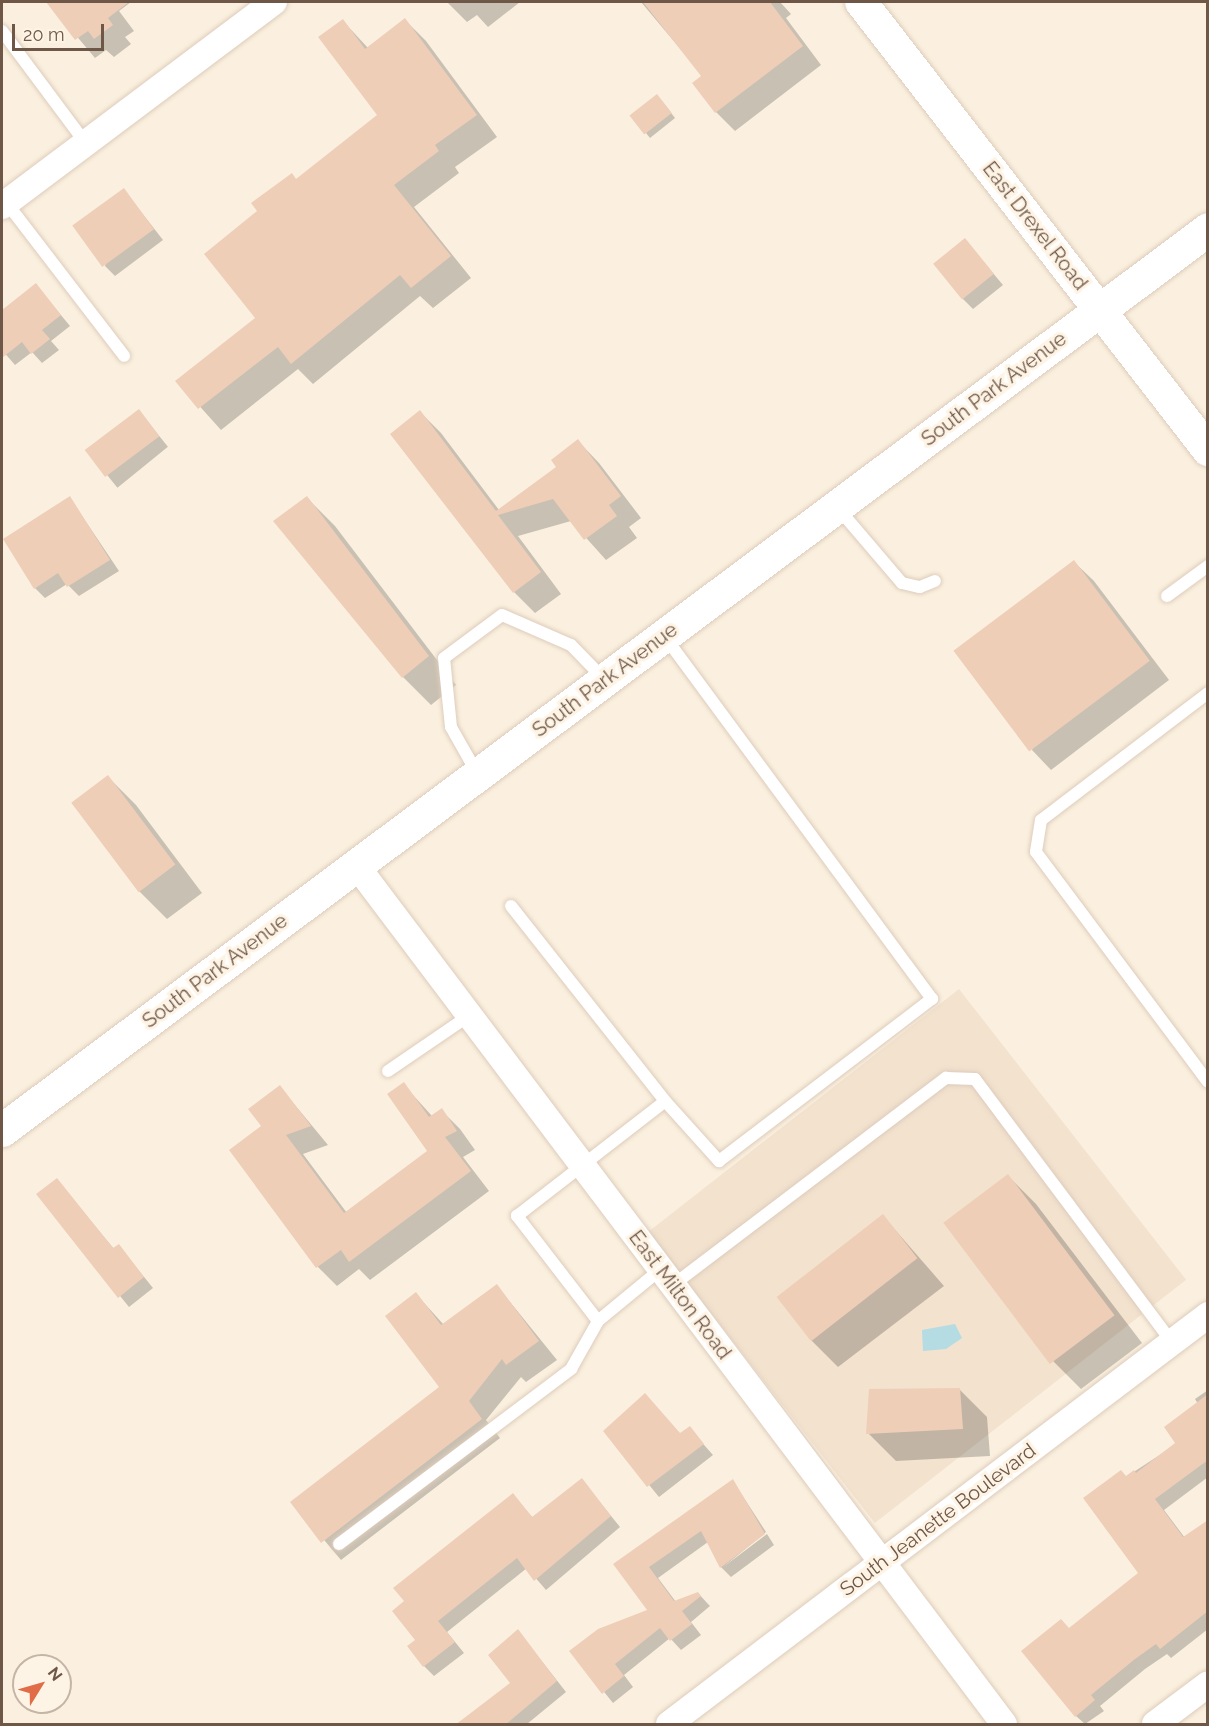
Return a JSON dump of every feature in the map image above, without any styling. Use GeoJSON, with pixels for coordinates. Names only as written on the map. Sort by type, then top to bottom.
{"type":"FeatureCollection","features":[{"type":"Feature","properties":{"kind":"main road","name":"South Park Avenue"},"geometry":{"type":"LineString","coordinates":[[2,1130],[1208,229]]}},
{"type":"Feature","properties":{"kind":"street"},"geometry":{"type":"LineString","coordinates":[[4,204],[84,141],[274,2]]}},
{"type":"Feature","properties":{"kind":"street","name":"East Drexel Road"},"geometry":{"type":"LineString","coordinates":[[861,2],[1208,450]]}},
{"type":"Feature","properties":{"kind":"street","name":"East Milton Road"},"geometry":{"type":"LineString","coordinates":[[357,865],[1004,1725]]}},
{"type":"Feature","properties":{"kind":"street","name":"South Jeanette Boulevard"},"geometry":{"type":"LineString","coordinates":[[669,1725],[1208,1315]]}},
{"type":"Feature","properties":{"kind":"street"},"geometry":{"type":"LineString","coordinates":[[1155,1725],[1208,1684]]}},
{"type":"Feature","properties":{"kind":"lane"},"geometry":{"type":"LineString","coordinates":[[2,31],[84,141]]}},
{"type":"Feature","properties":{"kind":"lane"},"geometry":{"type":"LineString","coordinates":[[4,204],[124,356]]}},
{"type":"Feature","properties":{"kind":"lane"},"geometry":{"type":"LineString","coordinates":[[837,506],[902,583],[920,587],[935,581]]}},
{"type":"Feature","properties":{"kind":"lane"},"geometry":{"type":"LineString","coordinates":[[1167,596],[1208,566]]}},
{"type":"Feature","properties":{"kind":"lane"},"geometry":{"type":"LineString","coordinates":[[477,775],[451,727],[444,658],[502,615],[571,645],[604,680]]}},
{"type":"Feature","properties":{"kind":"lane"},"geometry":{"type":"LineString","coordinates":[[511,906],[665,1101],[719,1161],[932,999],[664,636]]}},
{"type":"Feature","properties":{"kind":"lane"},"geometry":{"type":"LineString","coordinates":[[1208,693],[1041,820],[1036,852],[1208,1082]]}},
{"type":"Feature","properties":{"kind":"lane"},"geometry":{"type":"LineString","coordinates":[[388,1071],[470,1015]]}},
{"type":"Feature","properties":{"kind":"lane"},"geometry":{"type":"LineString","coordinates":[[339,1544],[571,1369],[598,1321],[667,1277],[946,1078],[975,1079],[1172,1342]]}},
{"type":"Feature","properties":{"kind":"lane"},"geometry":{"type":"LineString","coordinates":[[598,1321],[517,1216],[665,1101]]}},
{"type":"Feature","properties":{"kind":"shaded area"},"geometry":{"type":"Polygon","coordinates":[[[959,989],[1186,1280],[875,1523],[648,1232],[959,989]]]}},
{"type":"Feature","properties":{"kind":"water"},"geometry":{"type":"Polygon","coordinates":[[[955,1324],[962,1338],[946,1349],[923,1351],[922,1330],[955,1324]]]}},
{"type":"Feature","properties":{"kind":"building"},"geometry":{"type":"Polygon","coordinates":[[[46,2],[129,2],[108,18],[113,25],[94,39],[88,31],[75,40],[46,2]]]}},
{"type":"Feature","properties":{"kind":"building"},"geometry":{"type":"Polygon","coordinates":[[[643,2],[770,2],[803,46],[715,113],[692,83],[701,76],[643,2]]]}},
{"type":"Feature","properties":{"kind":"building"},"geometry":{"type":"Polygon","coordinates":[[[405,18],[477,115],[435,145],[439,151],[394,185],[451,256],[411,288],[400,275],[291,364],[278,347],[198,409],[175,381],[255,318],[204,254],[257,211],[251,203],[292,173],[296,179],[377,115],[318,37],[343,19],[365,49],[405,18]]]}},
{"type":"Feature","properties":{"kind":"building"},"geometry":{"type":"Polygon","coordinates":[[[657,94],[672,113],[644,134],[629,116],[657,94]]]}},
{"type":"Feature","properties":{"kind":"building"},"geometry":{"type":"Polygon","coordinates":[[[124,188],[154,229],[102,267],[72,226],[124,188]]]}},
{"type":"Feature","properties":{"kind":"building"},"geometry":{"type":"Polygon","coordinates":[[[965,238],[994,274],[962,300],[933,264],[965,238]]]}},
{"type":"Feature","properties":{"kind":"building"},"geometry":{"type":"Polygon","coordinates":[[[36,283],[61,315],[42,330],[50,339],[31,354],[22,342],[2,358],[2,310],[36,283]]]}},
{"type":"Feature","properties":{"kind":"building"},"geometry":{"type":"Polygon","coordinates":[[[139,409],[159,436],[105,477],[85,450],[139,409]]]}},
{"type":"Feature","properties":{"kind":"building"},"geometry":{"type":"Polygon","coordinates":[[[420,410],[496,511],[556,467],[551,460],[578,439],[621,496],[609,505],[617,516],[584,540],[553,499],[498,515],[541,572],[513,593],[390,434],[420,410]]]}},
{"type":"Feature","properties":{"kind":"building"},"geometry":{"type":"Polygon","coordinates":[[[70,496],[110,560],[67,587],[58,573],[34,589],[3,539],[70,496]]]}},
{"type":"Feature","properties":{"kind":"building"},"geometry":{"type":"Polygon","coordinates":[[[307,496],[429,656],[402,678],[273,521],[307,496]]]}},
{"type":"Feature","properties":{"kind":"building"},"geometry":{"type":"Polygon","coordinates":[[[1074,560],[1150,661],[1029,752],[953,651],[1074,560]]]}},
{"type":"Feature","properties":{"kind":"building"},"geometry":{"type":"Polygon","coordinates":[[[108,775],[175,864],[139,892],[71,803],[108,775]]]}},
{"type":"Feature","properties":{"kind":"building"},"geometry":{"type":"Polygon","coordinates":[[[404,1082],[429,1117],[442,1108],[457,1131],[445,1137],[471,1171],[349,1262],[341,1250],[316,1268],[229,1150],[261,1126],[248,1109],[280,1085],[311,1126],[286,1135],[344,1213],[427,1151],[387,1094],[404,1082]]]}},
{"type":"Feature","properties":{"kind":"building"},"geometry":{"type":"Polygon","coordinates":[[[1008,1174],[1115,1315],[1050,1364],[943,1223],[1008,1174]]]}},
{"type":"Feature","properties":{"kind":"building"},"geometry":{"type":"Polygon","coordinates":[[[57,1178],[113,1248],[119,1244],[144,1277],[118,1298],[36,1194],[57,1178]]]}},
{"type":"Feature","properties":{"kind":"building"},"geometry":{"type":"Polygon","coordinates":[[[883,1214],[917,1258],[811,1341],[777,1297],[883,1214]]]}},
{"type":"Feature","properties":{"kind":"building"},"geometry":{"type":"Polygon","coordinates":[[[497,1284],[539,1341],[506,1365],[502,1359],[469,1401],[482,1419],[321,1543],[290,1502],[439,1387],[385,1316],[416,1292],[441,1325],[497,1284]]]}},
{"type":"Feature","properties":{"kind":"building"},"geometry":{"type":"Polygon","coordinates":[[[960,1388],[963,1429],[866,1434],[869,1389],[960,1388]]]}},
{"type":"Feature","properties":{"kind":"building"},"geometry":{"type":"Polygon","coordinates":[[[645,1393],[680,1433],[690,1426],[704,1444],[647,1487],[603,1431],[645,1393]]]}},
{"type":"Feature","properties":{"kind":"building"},"geometry":{"type":"Polygon","coordinates":[[[1208,1394],[1208,1460],[1155,1499],[1183,1537],[1208,1520],[1208,1611],[1160,1649],[1156,1644],[1135,1659],[1091,1695],[1095,1700],[1075,1717],[1021,1651],[1061,1619],[1069,1628],[1138,1573],[1083,1498],[1121,1470],[1126,1476],[1134,1470],[1136,1473],[1175,1443],[1164,1427],[1208,1394]]]}},
{"type":"Feature","properties":{"kind":"building"},"geometry":{"type":"Polygon","coordinates":[[[582,1478],[611,1516],[534,1581],[517,1558],[438,1621],[455,1642],[423,1667],[407,1646],[415,1640],[392,1611],[404,1601],[393,1588],[513,1493],[532,1517],[582,1478]]]}},
{"type":"Feature","properties":{"kind":"building"},"geometry":{"type":"Polygon","coordinates":[[[733,1479],[765,1534],[720,1568],[701,1531],[649,1567],[674,1601],[698,1592],[701,1596],[682,1611],[692,1624],[670,1641],[660,1628],[615,1664],[624,1676],[602,1694],[569,1651],[598,1629],[647,1610],[613,1564],[733,1479]]]}},
{"type":"Feature","properties":{"kind":"building"},"geometry":{"type":"Polygon","coordinates":[[[518,1629],[557,1681],[505,1725],[455,1725],[510,1683],[488,1655],[518,1629]]]}}]}
